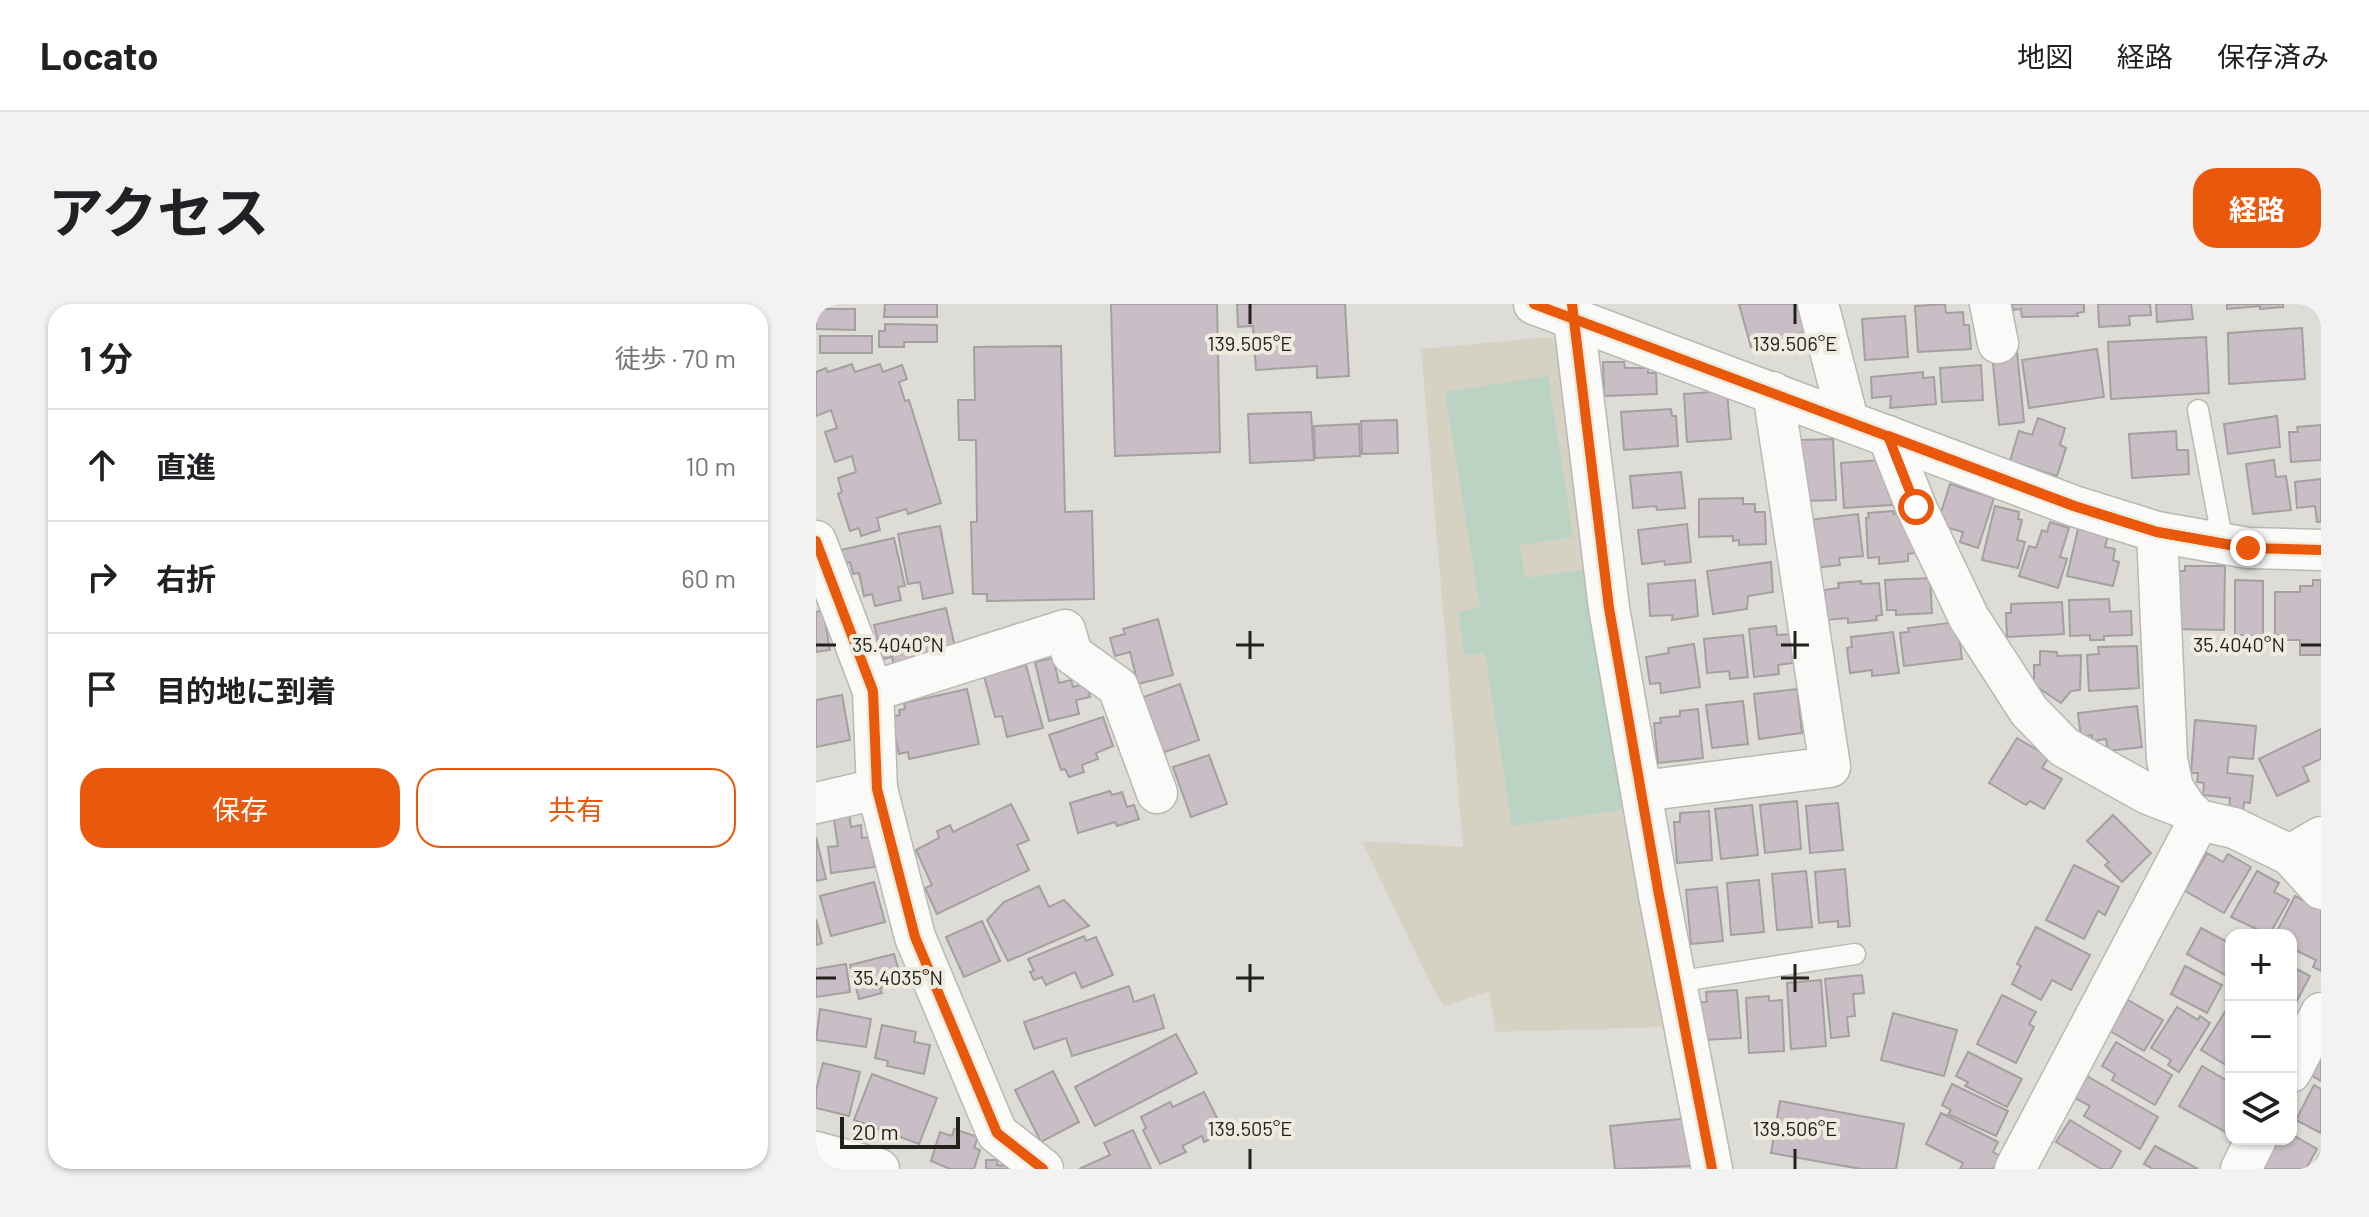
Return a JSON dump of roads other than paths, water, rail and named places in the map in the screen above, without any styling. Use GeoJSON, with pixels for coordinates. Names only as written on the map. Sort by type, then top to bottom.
{"type":"FeatureCollection","features":[{"type":"Feature","properties":{"kind":"street"},"geometry":{"type":"LineString","coordinates":[[1534,304],[1573,312],[1888,436],[2074,506],[2157,532],[2248,548],[2321,550]]}},
{"type":"Feature","properties":{"kind":"street"},"geometry":{"type":"LineString","coordinates":[[1818,304],[1848,420]]}},
{"type":"Feature","properties":{"kind":"street"},"geometry":{"type":"LineString","coordinates":[[1990,304],[1998,343]]}},
{"type":"Feature","properties":{"kind":"street"},"geometry":{"type":"LineString","coordinates":[[1573,312],[1609,608],[1675,982],[1712,1169]]}},
{"type":"Feature","properties":{"kind":"street"},"geometry":{"type":"LineString","coordinates":[[1642,791],[1830,767],[1773,392]]}},
{"type":"Feature","properties":{"kind":"street"},"geometry":{"type":"LineString","coordinates":[[1888,436],[1916,507],[1969,618],[2029,711],[2064,747],[2148,794],[2193,815],[2306,846],[2321,889]]}},
{"type":"Feature","properties":{"kind":"street"},"geometry":{"type":"LineString","coordinates":[[2157,532],[2167,759],[2173,788],[2193,815]]}},
{"type":"Feature","properties":{"kind":"street"},"geometry":{"type":"LineString","coordinates":[[820,563],[873,691],[877,789],[915,937],[997,1133],[1043,1169]]}},
{"type":"Feature","properties":{"kind":"street"},"geometry":{"type":"LineString","coordinates":[[873,691],[1065,630],[1072,654],[1118,687],[1157,793]]}},
{"type":"Feature","properties":{"kind":"street"},"geometry":{"type":"LineString","coordinates":[[816,803],[877,789]]}},
{"type":"Feature","properties":{"kind":"street"},"geometry":{"type":"LineString","coordinates":[[2015,1169],[2193,815]]}},
{"type":"Feature","properties":{"kind":"street"},"geometry":{"type":"LineString","coordinates":[[2297,1060],[2321,1013]]}},
{"type":"Feature","properties":{"kind":"street"},"geometry":{"type":"LineString","coordinates":[[2241,1169],[2253,1145]]}},
{"type":"Feature","properties":{"kind":"lane"},"geometry":{"type":"LineString","coordinates":[[2198,410],[2223,543]]}},
{"type":"Feature","properties":{"kind":"lane"},"geometry":{"type":"LineString","coordinates":[[1675,982],[1855,954]]}}]}
